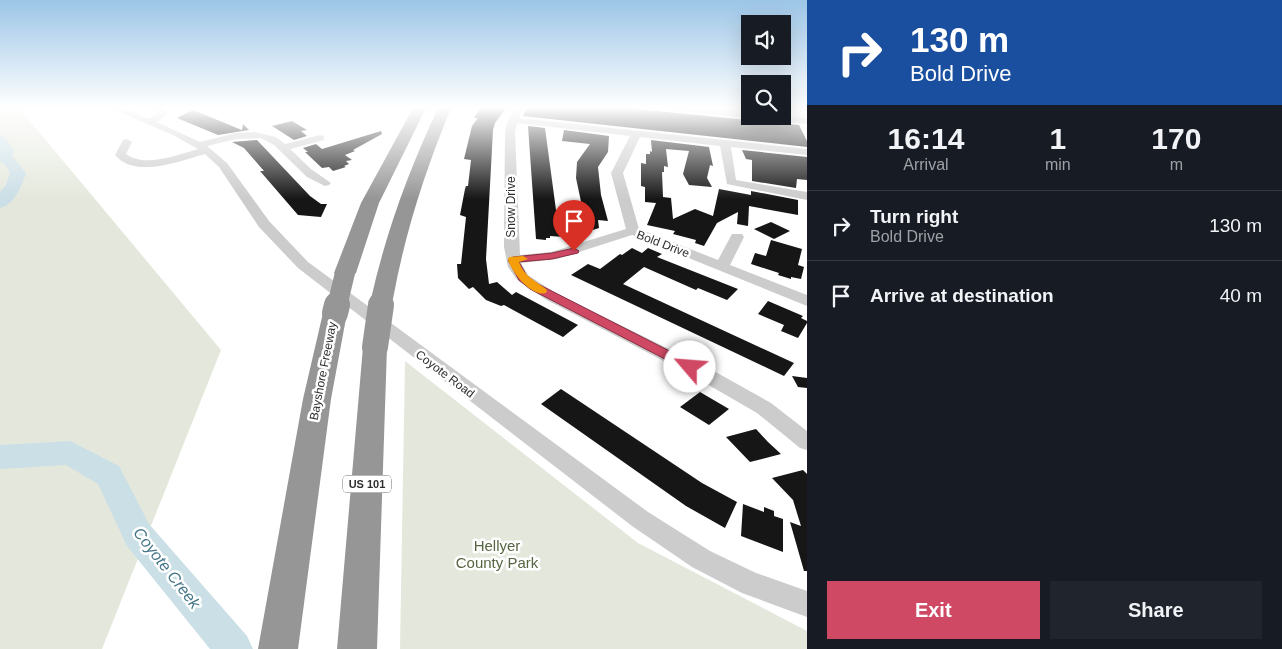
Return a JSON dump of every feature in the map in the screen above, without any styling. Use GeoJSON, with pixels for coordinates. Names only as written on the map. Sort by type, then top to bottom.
{"type":"FeatureCollection","features":[{"type":"Feature","properties":{"kind":"highway","name":"Bayshore Freeway"},"geometry":{"type":"LineString","coordinates":[[278,649],[324,355],[334,313],[345,273],[370,204],[404,138]]}},
{"type":"Feature","properties":{"kind":"highway","name":"US 101"},"geometry":{"type":"LineString","coordinates":[[358,635],[375,347],[382,299],[388,263],[406,200],[420,162],[431,138]]}},
{"type":"Feature","properties":{"kind":"street","name":"Coyote Road"},"geometry":{"type":"LineString","coordinates":[[183,138],[203,148],[223,165],[264,224],[303,265],[424,358],[640,519],[701,559],[750,584],[807,604]]}},
{"type":"Feature","properties":{"kind":"street"},"geometry":{"type":"LineString","coordinates":[[126,142],[120,155],[124,160],[135,163],[152,163],[203,148],[228,138]]}},
{"type":"Feature","properties":{"kind":"street"},"geometry":{"type":"LineString","coordinates":[[267,138],[274,140],[313,178],[325,183]]}},
{"type":"Feature","properties":{"kind":"street"},"geometry":{"type":"LineString","coordinates":[[283,148],[319,138]]}},
{"type":"Feature","properties":{"kind":"street","name":"Snow Drive"},"geometry":{"type":"LineString","coordinates":[[510,138],[513,260]]}},
{"type":"Feature","properties":{"kind":"street"},"geometry":{"type":"LineString","coordinates":[[633,232],[617,173],[634,138]]}},
{"type":"Feature","properties":{"kind":"street"},"geometry":{"type":"LineString","coordinates":[[678,138],[807,152]]}},
{"type":"Feature","properties":{"kind":"street"},"geometry":{"type":"LineString","coordinates":[[725,143],[732,182],[807,196]]}},
{"type":"Feature","properties":{"kind":"street","name":"Bold Drive"},"geometry":{"type":"LineString","coordinates":[[513,260],[552,256],[633,232],[807,302]]}},
{"type":"Feature","properties":{"kind":"street"},"geometry":{"type":"LineString","coordinates":[[722,267],[737,237]]}},
{"type":"Feature","properties":{"kind":"street"},"geometry":{"type":"LineString","coordinates":[[513,260],[523,278],[534,286],[764,408],[807,442]]}},
{"type":"Feature","properties":{"kind":"green space"},"geometry":{"type":"Polygon","coordinates":[[[0,138],[44,138],[221,350],[102,649],[0,649],[0,138]]]}},
{"type":"Feature","properties":{"kind":"green space","name":"Hellyer County Park"},"geometry":{"type":"Polygon","coordinates":[[[405,361],[638,543],[807,631],[807,649],[400,649],[405,361]]]}},
{"type":"Feature","properties":{"kind":"building"},"geometry":{"type":"Polygon","coordinates":[[[357,138],[374,138],[345,155],[352,160],[346,161],[349,164],[344,166],[346,167],[333,171],[329,167],[322,168],[303,148],[316,144],[322,149],[357,138]]]}},
{"type":"Feature","properties":{"kind":"building"},"geometry":{"type":"Polygon","coordinates":[[[469,138],[493,138],[486,259],[489,284],[497,282],[512,295],[516,292],[578,325],[563,337],[504,305],[501,306],[486,300],[473,287],[469,289],[458,278],[457,264],[461,264],[466,217],[460,215],[465,189],[468,186],[471,160],[464,159],[469,138]]]}},
{"type":"Feature","properties":{"kind":"building"},"geometry":{"type":"Polygon","coordinates":[[[529,138],[546,138],[556,210],[561,210],[565,237],[550,236],[546,240],[536,239],[529,138]]]}},
{"type":"Feature","properties":{"kind":"building"},"geometry":{"type":"Polygon","coordinates":[[[562,138],[609,138],[608,152],[598,167],[601,195],[608,221],[598,220],[599,228],[580,234],[578,211],[583,211],[576,178],[577,162],[590,144],[562,141],[562,138]]]}},
{"type":"Feature","properties":{"kind":"building"},"geometry":{"type":"Polygon","coordinates":[[[727,138],[806,138],[807,147],[727,138]]]}},
{"type":"Feature","properties":{"kind":"building"},"geometry":{"type":"Polygon","coordinates":[[[257,140],[310,196],[321,204],[327,204],[321,217],[298,215],[260,171],[264,171],[244,148],[232,142],[257,140]]]}},
{"type":"Feature","properties":{"kind":"building"},"geometry":{"type":"Polygon","coordinates":[[[651,140],[709,147],[713,166],[710,165],[707,178],[712,187],[689,185],[683,174],[689,151],[666,149],[668,167],[664,166],[664,172],[662,172],[663,197],[671,198],[673,219],[695,209],[713,216],[719,189],[751,195],[751,191],[798,200],[798,215],[749,206],[748,226],[737,224],[738,212],[717,223],[704,246],[695,243],[696,240],[673,234],[675,231],[647,225],[656,203],[645,202],[645,187],[641,186],[641,163],[646,164],[646,154],[650,154],[650,151],[652,152],[651,140]]]}},
{"type":"Feature","properties":{"kind":"building"},"geometry":{"type":"Polygon","coordinates":[[[742,150],[807,157],[807,180],[797,179],[796,188],[752,181],[752,160],[746,159],[742,150]]]}},
{"type":"Feature","properties":{"kind":"building"},"geometry":{"type":"Polygon","coordinates":[[[771,222],[790,231],[774,239],[754,229],[771,222]]]}},
{"type":"Feature","properties":{"kind":"building"},"geometry":{"type":"Polygon","coordinates":[[[771,240],[802,249],[798,265],[804,267],[801,279],[791,277],[791,279],[751,264],[755,253],[766,256],[771,240]]]}},
{"type":"Feature","properties":{"kind":"building"},"geometry":{"type":"Polygon","coordinates":[[[632,248],[642,253],[648,248],[662,254],[657,257],[738,289],[727,300],[698,288],[696,290],[644,267],[623,284],[794,363],[784,376],[571,275],[588,264],[600,269],[620,254],[622,255],[632,248]]]}},
{"type":"Feature","properties":{"kind":"building"},"geometry":{"type":"Polygon","coordinates":[[[768,301],[803,316],[801,318],[807,321],[807,323],[798,338],[781,331],[784,325],[758,314],[768,301]]]}},
{"type":"Feature","properties":{"kind":"building"},"geometry":{"type":"Polygon","coordinates":[[[792,376],[807,378],[807,388],[798,387],[792,376]]]}},
{"type":"Feature","properties":{"kind":"building"},"geometry":{"type":"Polygon","coordinates":[[[561,389],[702,483],[737,502],[725,528],[686,506],[541,404],[561,389]]]}},
{"type":"Feature","properties":{"kind":"building"},"geometry":{"type":"Polygon","coordinates":[[[700,392],[729,409],[709,425],[680,407],[700,392]]]}},
{"type":"Feature","properties":{"kind":"building"},"geometry":{"type":"Polygon","coordinates":[[[756,429],[781,454],[750,462],[726,437],[756,429]]]}},
{"type":"Feature","properties":{"kind":"building"},"geometry":{"type":"Polygon","coordinates":[[[803,470],[807,474],[807,571],[804,571],[790,522],[801,526],[793,500],[772,478],[803,470]]]}},
{"type":"Feature","properties":{"kind":"building"},"geometry":{"type":"Polygon","coordinates":[[[743,504],[764,512],[764,507],[774,511],[774,516],[783,519],[783,552],[741,536],[743,504]]]}},
{"type":"Feature","properties":{"kind":"waterway","name":"Coyote Creek"},"geometry":{"type":"LineString","coordinates":[[0,140],[7,151],[4,158],[10,161],[18,173],[14,186],[0,203]]}},
{"type":"Feature","properties":{"kind":"waterway","name":"Coyote Creek"},"geometry":{"type":"LineString","coordinates":[[0,457],[70,453],[109,475],[138,535],[234,649]]}},
{"type":"Feature","properties":{"kind":"slow traffic"},"geometry":{"type":"LineString","coordinates":[[523,259],[513,260],[515,267],[523,278],[542,291]]}},
{"type":"Feature","properties":{"kind":"route"},"geometry":{"type":"LineString","coordinates":[[574,251],[552,256],[513,260],[515,267],[523,278],[550,296],[690,367]]}}]}
